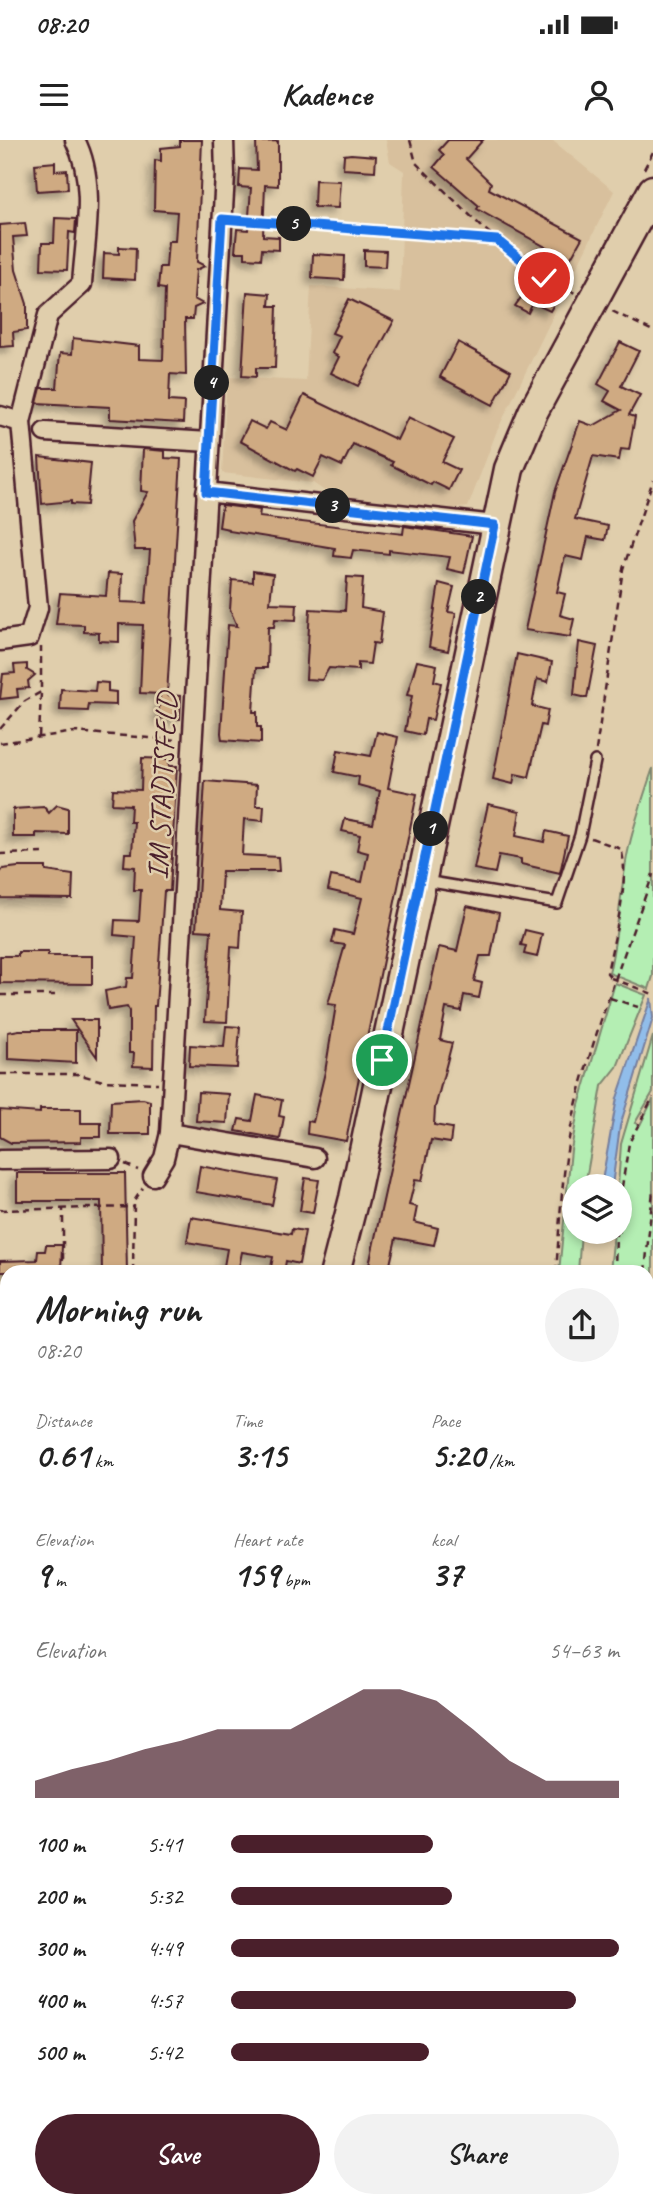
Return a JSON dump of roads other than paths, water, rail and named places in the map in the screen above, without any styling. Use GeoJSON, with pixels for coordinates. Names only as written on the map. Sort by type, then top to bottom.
{"type":"FeatureCollection","features":[{"type":"Feature","properties":{"kind":"main road"},"geometry":{"type":"LineString","coordinates":[[337,1265],[354,1198],[509,469],[533,412],[653,190]]}},
{"type":"Feature","properties":{"kind":"street"},"geometry":{"type":"LineString","coordinates":[[0,641],[29,637],[38,608],[21,422],[48,316],[82,284],[87,191],[85,159],[75,140]]}},
{"type":"Feature","properties":{"kind":"street","name":"IM STADTSFELD"},"geometry":{"type":"LineString","coordinates":[[153,1176],[164,1158],[170,1133],[222,219],[224,140]]}},
{"type":"Feature","properties":{"kind":"street"},"geometry":{"type":"LineString","coordinates":[[0,416],[21,422]]}},
{"type":"Feature","properties":{"kind":"street"},"geometry":{"type":"LineString","coordinates":[[45,432],[209,442]]}},
{"type":"Feature","properties":{"kind":"street"},"geometry":{"type":"LineString","coordinates":[[206,492],[495,525]]}},
{"type":"Feature","properties":{"kind":"street"},"geometry":{"type":"LineString","coordinates":[[170,1133],[315,1158]]}},
{"type":"Feature","properties":{"kind":"street"},"geometry":{"type":"LineString","coordinates":[[0,1160],[111,1159]]}},
{"type":"Feature","properties":{"kind":"lane"},"geometry":{"type":"LineString","coordinates":[[420,880],[557,903],[580,835],[595,761]]}},
{"type":"Feature","properties":{"kind":"water"},"geometry":{"type":"Polygon","coordinates":[[[651,998],[653,1018],[620,1126],[614,1174],[603,1174],[617,1098],[651,998]]]}}]}
